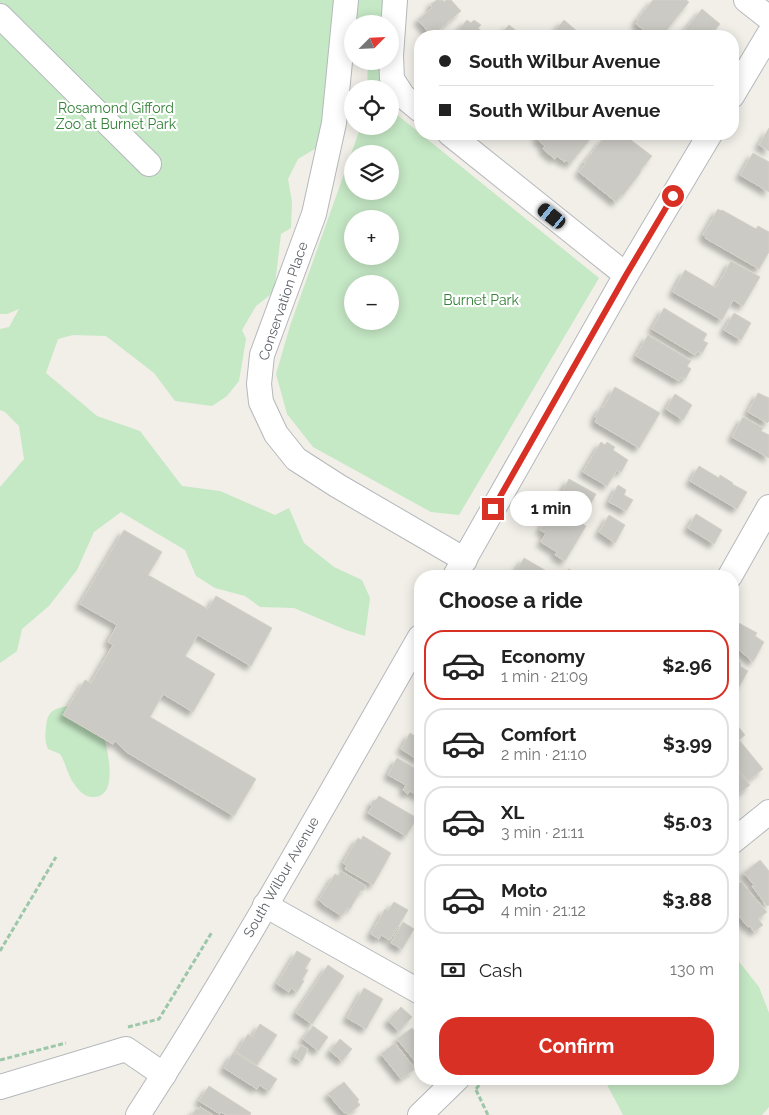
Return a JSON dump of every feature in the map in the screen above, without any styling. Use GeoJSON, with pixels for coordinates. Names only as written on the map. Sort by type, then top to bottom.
{"type":"FeatureCollection","features":[{"type":"Feature","properties":{"kind":"street","name":"Conservation Place"},"geometry":{"type":"LineString","coordinates":[[346,0],[334,123],[314,214],[262,355],[259,384],[261,402],[276,434],[296,459],[460,568]]}},
{"type":"Feature","properties":{"kind":"street"},"geometry":{"type":"LineString","coordinates":[[395,0],[391,56],[392,79],[403,96],[414,105]]}},
{"type":"Feature","properties":{"kind":"street"},"geometry":{"type":"LineString","coordinates":[[746,0],[769,18]]}},
{"type":"Feature","properties":{"kind":"street"},"geometry":{"type":"LineString","coordinates":[[0,16],[149,164]]}},
{"type":"Feature","properties":{"kind":"street"},"geometry":{"type":"LineString","coordinates":[[739,84],[769,34]]}},
{"type":"Feature","properties":{"kind":"street"},"geometry":{"type":"LineString","coordinates":[[457,140],[626,275]]}},
{"type":"Feature","properties":{"kind":"street"},"geometry":{"type":"LineString","coordinates":[[460,568],[626,275],[706,140]]}},
{"type":"Feature","properties":{"kind":"street"},"geometry":{"type":"LineString","coordinates":[[733,570],[769,507]]}},
{"type":"Feature","properties":{"kind":"street","name":"South Wilbur Avenue"},"geometry":{"type":"LineString","coordinates":[[138,1115],[176,1056],[414,647]]}},
{"type":"Feature","properties":{"kind":"street"},"geometry":{"type":"LineString","coordinates":[[739,836],[769,812]]}},
{"type":"Feature","properties":{"kind":"street"},"geometry":{"type":"LineString","coordinates":[[265,905],[414,989]]}},
{"type":"Feature","properties":{"kind":"street"},"geometry":{"type":"LineString","coordinates":[[0,1087],[126,1049],[164,1075]]}},
{"type":"Feature","properties":{"kind":"street"},"geometry":{"type":"LineString","coordinates":[[420,1115],[466,1085]]}},
{"type":"Feature","properties":{"kind":"path"},"geometry":{"type":"LineString","coordinates":[[0,951],[56,857]]}},
{"type":"Feature","properties":{"kind":"path"},"geometry":{"type":"LineString","coordinates":[[122,1029],[159,1019],[212,932]]}},
{"type":"Feature","properties":{"kind":"path"},"geometry":{"type":"LineString","coordinates":[[0,1060],[75,1041]]}},
{"type":"Feature","properties":{"kind":"path"},"geometry":{"type":"LineString","coordinates":[[466,1085],[488,1115]]}},
{"type":"Feature","properties":{"kind":"green space","name":"Rosamond Gifford Zoo at Burnet Park"},"geometry":{"type":"Polygon","coordinates":[[[0,0],[344,0],[323,144],[298,159],[288,179],[292,202],[291,228],[281,234],[274,292],[256,306],[242,330],[246,339],[239,381],[227,396],[212,406],[175,401],[154,373],[106,336],[73,335],[58,339],[46,373],[97,416],[140,431],[182,486],[220,491],[275,515],[289,508],[304,543],[334,567],[362,580],[370,598],[365,636],[294,608],[260,607],[245,596],[215,588],[196,576],[185,550],[121,512],[94,532],[77,570],[49,606],[22,629],[17,651],[0,663],[0,487],[24,459],[19,426],[5,412],[0,410],[0,329],[9,327],[19,309],[7,314],[0,314],[0,0]]]}},
{"type":"Feature","properties":{"kind":"green space"},"geometry":{"type":"Polygon","coordinates":[[[345,0],[382,0],[383,15],[354,15],[345,0]]]}},
{"type":"Feature","properties":{"kind":"green space"},"geometry":{"type":"Polygon","coordinates":[[[368,70],[386,70],[387,80],[367,80],[368,70]]]}},
{"type":"Feature","properties":{"kind":"green space","name":"Burnet Park"},"geometry":{"type":"Polygon","coordinates":[[[399,116],[414,128],[414,140],[428,140],[599,278],[459,515],[431,512],[313,447],[287,414],[276,374],[290,326],[344,174],[344,200],[399,200],[399,145],[354,145],[358,135],[399,135],[399,116]]]}},
{"type":"Feature","properties":{"kind":"green space"},"geometry":{"type":"Polygon","coordinates":[[[69,706],[64,715],[105,740],[110,773],[106,790],[101,795],[91,797],[81,792],[70,777],[60,754],[48,749],[46,731],[49,715],[59,708],[69,706]]]}},
{"type":"Feature","properties":{"kind":"green space"},"geometry":{"type":"Polygon","coordinates":[[[739,962],[759,987],[769,1013],[769,1107],[762,1115],[623,1115],[607,1085],[739,1085],[739,962]]]}},
{"type":"Feature","properties":{"kind":"building"},"geometry":{"type":"Polygon","coordinates":[[[437,0],[443,0],[444,2],[451,0],[461,11],[439,30],[427,30],[418,20],[432,8],[431,4],[437,0]]]}},
{"type":"Feature","properties":{"kind":"building"},"geometry":{"type":"Polygon","coordinates":[[[653,0],[686,0],[689,2],[667,30],[644,30],[636,24],[653,0]]]}},
{"type":"Feature","properties":{"kind":"building"},"geometry":{"type":"Polygon","coordinates":[[[702,9],[720,24],[715,30],[685,30],[702,9]]]}},
{"type":"Feature","properties":{"kind":"building"},"geometry":{"type":"Polygon","coordinates":[[[467,20],[471,23],[474,20],[481,25],[478,28],[480,30],[459,30],[467,20]]]}},
{"type":"Feature","properties":{"kind":"building"},"geometry":{"type":"Polygon","coordinates":[[[564,20],[576,30],[556,30],[564,20]]]}},
{"type":"Feature","properties":{"kind":"building"},"geometry":{"type":"Polygon","coordinates":[[[509,25],[515,30],[504,30],[509,25]]]}},
{"type":"Feature","properties":{"kind":"building"},"geometry":{"type":"Polygon","coordinates":[[[769,128],[769,151],[759,145],[769,128]]]}},
{"type":"Feature","properties":{"kind":"building"},"geometry":{"type":"Polygon","coordinates":[[[538,140],[589,140],[570,164],[557,156],[555,159],[543,149],[545,146],[538,140]]]}},
{"type":"Feature","properties":{"kind":"building"},"geometry":{"type":"Polygon","coordinates":[[[631,140],[652,156],[616,202],[579,172],[584,163],[603,141],[631,140]]]}},
{"type":"Feature","properties":{"kind":"building"},"geometry":{"type":"Polygon","coordinates":[[[753,153],[769,162],[769,192],[740,175],[753,153]]]}},
{"type":"Feature","properties":{"kind":"building"},"geometry":{"type":"Polygon","coordinates":[[[718,209],[756,229],[758,226],[769,232],[769,252],[759,269],[705,238],[706,236],[703,235],[718,209]]]}},
{"type":"Feature","properties":{"kind":"building"},"geometry":{"type":"Polygon","coordinates":[[[731,261],[760,277],[743,306],[733,300],[722,320],[673,292],[685,270],[716,288],[731,261]]]}},
{"type":"Feature","properties":{"kind":"building"},"geometry":{"type":"Polygon","coordinates":[[[664,308],[707,334],[703,341],[708,343],[702,353],[698,351],[695,355],[652,329],[664,308]]]}},
{"type":"Feature","properties":{"kind":"building"},"geometry":{"type":"Polygon","coordinates":[[[734,313],[751,323],[741,340],[724,330],[734,313]]]}},
{"type":"Feature","properties":{"kind":"building"},"geometry":{"type":"Polygon","coordinates":[[[648,335],[691,361],[687,366],[691,369],[685,379],[681,377],[679,381],[636,356],[648,335]]]}},
{"type":"Feature","properties":{"kind":"building"},"geometry":{"type":"Polygon","coordinates":[[[615,387],[660,413],[639,448],[595,422],[597,418],[595,417],[601,407],[603,408],[615,387]]]}},
{"type":"Feature","properties":{"kind":"building"},"geometry":{"type":"Polygon","coordinates":[[[758,393],[769,398],[769,421],[767,423],[748,412],[758,393]]]}},
{"type":"Feature","properties":{"kind":"building"},"geometry":{"type":"Polygon","coordinates":[[[675,394],[692,405],[683,420],[666,409],[675,394]]]}},
{"type":"Feature","properties":{"kind":"building"},"geometry":{"type":"Polygon","coordinates":[[[743,417],[763,428],[761,431],[769,435],[769,458],[732,437],[743,417]]]}},
{"type":"Feature","properties":{"kind":"building"},"geometry":{"type":"Polygon","coordinates":[[[601,442],[605,445],[607,442],[615,447],[613,450],[628,460],[621,472],[617,470],[607,486],[583,472],[601,442]]]}},
{"type":"Feature","properties":{"kind":"building"},"geometry":{"type":"Polygon","coordinates":[[[699,466],[719,478],[720,475],[747,492],[737,509],[690,481],[699,466]]]}},
{"type":"Feature","properties":{"kind":"building"},"geometry":{"type":"Polygon","coordinates":[[[569,479],[596,494],[585,515],[558,500],[569,479]]]}},
{"type":"Feature","properties":{"kind":"building"},"geometry":{"type":"Polygon","coordinates":[[[618,485],[626,490],[624,495],[633,500],[626,511],[609,502],[618,485]]]}},
{"type":"Feature","properties":{"kind":"building"},"geometry":{"type":"Polygon","coordinates":[[[559,511],[586,526],[565,561],[555,555],[557,552],[541,542],[546,533],[540,530],[548,516],[554,520],[559,511]]]}},
{"type":"Feature","properties":{"kind":"building"},"geometry":{"type":"Polygon","coordinates":[[[696,514],[722,530],[714,544],[688,528],[696,514]]]}},
{"type":"Feature","properties":{"kind":"building"},"geometry":{"type":"Polygon","coordinates":[[[609,515],[625,525],[615,543],[599,532],[609,515]]]}},
{"type":"Feature","properties":{"kind":"building"},"geometry":{"type":"Polygon","coordinates":[[[124,530],[162,552],[148,575],[208,609],[216,596],[272,628],[251,666],[198,635],[185,656],[215,674],[193,712],[163,694],[150,717],[256,779],[234,816],[128,753],[115,741],[113,744],[63,715],[85,680],[91,683],[113,645],[108,642],[117,625],[80,604],[124,530]]]}},
{"type":"Feature","properties":{"kind":"building"},"geometry":{"type":"Polygon","coordinates":[[[524,558],[545,570],[517,570],[524,558]]]}},
{"type":"Feature","properties":{"kind":"building"},"geometry":{"type":"Polygon","coordinates":[[[739,623],[757,633],[755,636],[764,642],[753,662],[739,650],[739,623]]]}},
{"type":"Feature","properties":{"kind":"building"},"geometry":{"type":"Polygon","coordinates":[[[739,662],[741,663],[740,666],[748,671],[739,687],[739,662]]]}},
{"type":"Feature","properties":{"kind":"building"},"geometry":{"type":"Polygon","coordinates":[[[739,728],[745,735],[739,740],[739,728]]]}},
{"type":"Feature","properties":{"kind":"building"},"geometry":{"type":"Polygon","coordinates":[[[410,733],[414,735],[414,757],[401,749],[410,733]]]}},
{"type":"Feature","properties":{"kind":"building"},"geometry":{"type":"Polygon","coordinates":[[[739,742],[763,769],[748,781],[739,770],[739,742]]]}},
{"type":"Feature","properties":{"kind":"building"},"geometry":{"type":"Polygon","coordinates":[[[397,758],[414,768],[414,793],[410,791],[408,794],[403,790],[406,785],[388,775],[397,758]]]}},
{"type":"Feature","properties":{"kind":"building"},"geometry":{"type":"Polygon","coordinates":[[[739,772],[750,785],[739,793],[739,772]]]}},
{"type":"Feature","properties":{"kind":"building"},"geometry":{"type":"Polygon","coordinates":[[[379,796],[414,816],[414,823],[406,836],[368,813],[372,807],[371,804],[379,796]]]}},
{"type":"Feature","properties":{"kind":"building"},"geometry":{"type":"Polygon","coordinates":[[[363,836],[391,853],[373,885],[345,869],[347,865],[343,863],[358,838],[361,840],[363,836]]]}},
{"type":"Feature","properties":{"kind":"building"},"geometry":{"type":"Polygon","coordinates":[[[760,860],[769,871],[769,905],[767,906],[744,873],[760,860]]]}},
{"type":"Feature","properties":{"kind":"building"},"geometry":{"type":"Polygon","coordinates":[[[341,871],[366,886],[363,891],[361,890],[350,909],[348,907],[342,916],[319,900],[335,874],[338,876],[341,871]]]}},
{"type":"Feature","properties":{"kind":"building"},"geometry":{"type":"Polygon","coordinates":[[[741,882],[767,912],[758,919],[763,925],[754,932],[739,916],[739,884],[741,882]]]}},
{"type":"Feature","properties":{"kind":"building"},"geometry":{"type":"Polygon","coordinates":[[[394,902],[408,910],[390,940],[381,935],[379,939],[371,934],[385,909],[388,911],[394,902]]]}},
{"type":"Feature","properties":{"kind":"building"},"geometry":{"type":"Polygon","coordinates":[[[403,922],[414,929],[402,949],[391,943],[403,922]]]}},
{"type":"Feature","properties":{"kind":"building"},"geometry":{"type":"Polygon","coordinates":[[[297,951],[311,959],[305,969],[308,970],[302,980],[304,981],[297,992],[291,988],[289,992],[277,984],[297,951]]]}},
{"type":"Feature","properties":{"kind":"building"},"geometry":{"type":"Polygon","coordinates":[[[328,965],[344,976],[312,1024],[296,1013],[328,965]]]}},
{"type":"Feature","properties":{"kind":"building"},"geometry":{"type":"Polygon","coordinates":[[[364,988],[383,999],[366,1029],[347,1018],[364,988]]]}},
{"type":"Feature","properties":{"kind":"building"},"geometry":{"type":"Polygon","coordinates":[[[401,1007],[412,1017],[399,1031],[388,1021],[401,1007]]]}},
{"type":"Feature","properties":{"kind":"building"},"geometry":{"type":"Polygon","coordinates":[[[260,1024],[277,1035],[257,1065],[237,1052],[248,1034],[252,1037],[260,1024]]]}},
{"type":"Feature","properties":{"kind":"building"},"geometry":{"type":"Polygon","coordinates":[[[313,1026],[328,1037],[318,1051],[303,1039],[313,1026]]]}},
{"type":"Feature","properties":{"kind":"building"},"geometry":{"type":"Polygon","coordinates":[[[412,1028],[414,1030],[414,1060],[397,1039],[412,1028]]]}},
{"type":"Feature","properties":{"kind":"building"},"geometry":{"type":"Polygon","coordinates":[[[340,1039],[352,1049],[342,1061],[330,1051],[340,1039]]]}},
{"type":"Feature","properties":{"kind":"building"},"geometry":{"type":"Polygon","coordinates":[[[395,1043],[414,1070],[401,1079],[381,1054],[395,1043]]]}},
{"type":"Feature","properties":{"kind":"building"},"geometry":{"type":"Polygon","coordinates":[[[301,1045],[308,1049],[302,1061],[294,1057],[301,1045]]]}},
{"type":"Feature","properties":{"kind":"building"},"geometry":{"type":"Polygon","coordinates":[[[233,1053],[235,1055],[236,1053],[277,1079],[269,1091],[259,1085],[257,1089],[224,1068],[233,1053]]]}},
{"type":"Feature","properties":{"kind":"building"},"geometry":{"type":"Polygon","coordinates":[[[344,1082],[359,1100],[357,1101],[360,1105],[348,1115],[346,1112],[344,1113],[328,1094],[344,1082]]]}},
{"type":"Feature","properties":{"kind":"building"},"geometry":{"type":"Polygon","coordinates":[[[209,1086],[251,1113],[250,1115],[226,1115],[221,1112],[220,1114],[199,1101],[209,1086]]]}},
{"type":"Feature","properties":{"kind":"building"},"geometry":{"type":"Polygon","coordinates":[[[200,1107],[213,1115],[192,1115],[200,1107]]]}},
{"type":"Feature","properties":{"kind":"route"},"geometry":{"type":"LineString","coordinates":[[493,509],[673,196]]}}]}
